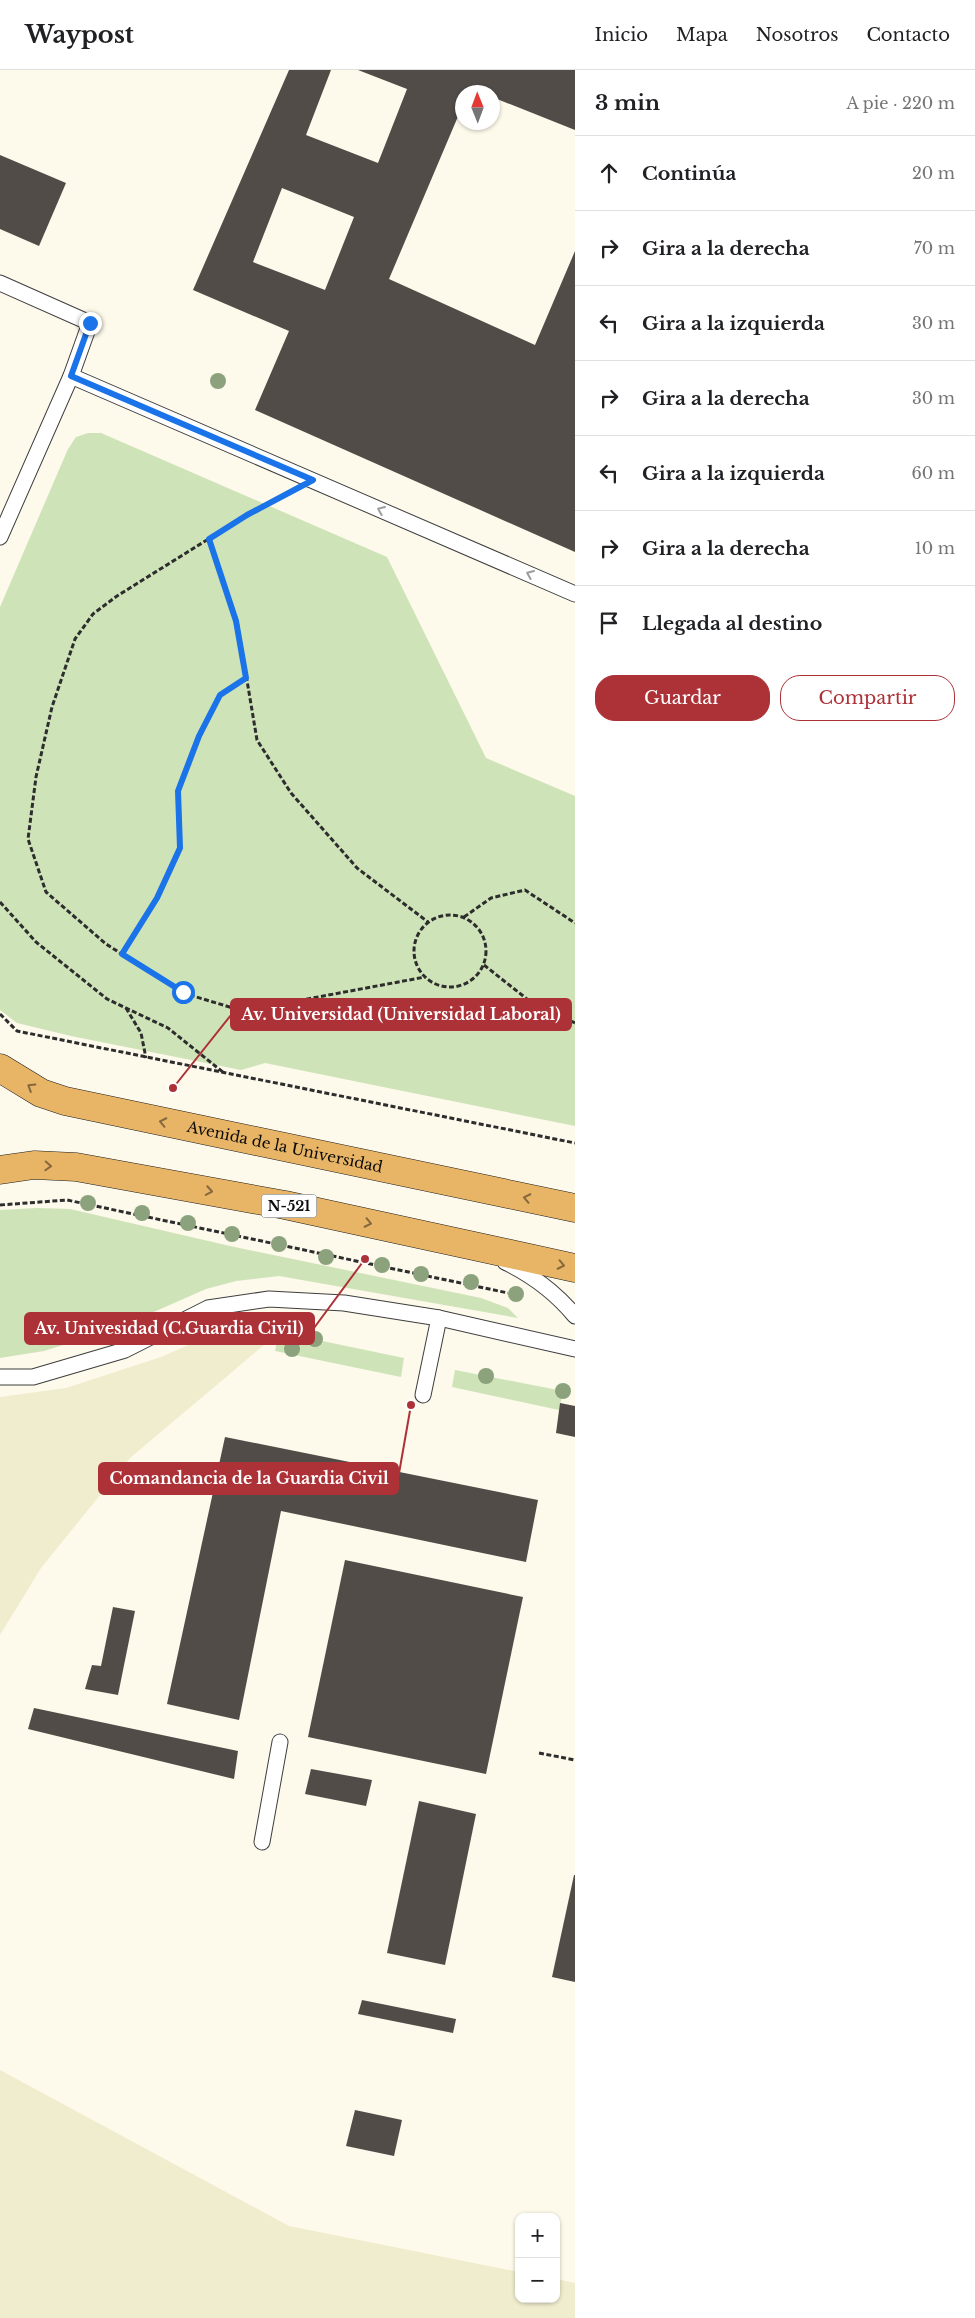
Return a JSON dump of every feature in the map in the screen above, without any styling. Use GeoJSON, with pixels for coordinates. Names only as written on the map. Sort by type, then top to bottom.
{"type":"FeatureCollection","features":[{"type":"Feature","properties":{"kind":"highway","name":"Avenida de la Universidad"},"geometry":{"type":"LineString","coordinates":[[0,1068],[41,1093],[65,1101],[575,1208]]}},
{"type":"Feature","properties":{"kind":"highway","name":"N-521"},"geometry":{"type":"LineString","coordinates":[[0,1170],[34,1165],[76,1167],[285,1205],[575,1268]]}},
{"type":"Feature","properties":{"kind":"lane"},"geometry":{"type":"LineString","coordinates":[[0,283],[90,323],[71,376],[0,537]]}},
{"type":"Feature","properties":{"kind":"lane"},"geometry":{"type":"LineString","coordinates":[[71,376],[575,594]]}},
{"type":"Feature","properties":{"kind":"lane"},"geometry":{"type":"LineString","coordinates":[[475,1246],[529,1274],[566,1305],[575,1316]]}},
{"type":"Feature","properties":{"kind":"lane"},"geometry":{"type":"LineString","coordinates":[[0,1377],[33,1377],[125,1350],[208,1308],[269,1299],[344,1303],[439,1318],[575,1349]]}},
{"type":"Feature","properties":{"kind":"lane"},"geometry":{"type":"LineString","coordinates":[[423,1395],[439,1318]]}},
{"type":"Feature","properties":{"kind":"lane"},"geometry":{"type":"LineString","coordinates":[[262,1842],[280,1742]]}},
{"type":"Feature","properties":{"kind":"path"},"geometry":{"type":"LineString","coordinates":[[313,480],[247,515],[117,596],[93,614],[75,639],[52,707],[36,777],[28,839],[46,892],[106,944],[183,992],[243,1012],[425,977]]}},
{"type":"Feature","properties":{"kind":"path"},"geometry":{"type":"LineString","coordinates":[[209,539],[236,621],[257,740],[291,793],[357,868],[428,922]]}},
{"type":"Feature","properties":{"kind":"path"},"geometry":{"type":"LineString","coordinates":[[122,954],[157,898],[180,848],[178,791],[199,736],[220,695],[246,678]]}},
{"type":"Feature","properties":{"kind":"path"},"geometry":{"type":"LineString","coordinates":[[464,917],[491,898],[525,890],[575,923]]}},
{"type":"Feature","properties":{"kind":"path"},"geometry":{"type":"LineString","coordinates":[[0,902],[36,942],[107,999],[168,1028],[225,1074]]}},
{"type":"Feature","properties":{"kind":"path"},"geometry":{"type":"LineString","coordinates":[[452,914],[464,917],[474,923],[482,932],[486,942],[487,954],[484,965],[478,975],[458,986],[447,987],[436,984],[425,977],[418,967],[414,955],[414,943],[420,931],[428,922],[439,916],[452,914]]}},
{"type":"Feature","properties":{"kind":"path"},"geometry":{"type":"LineString","coordinates":[[484,965],[532,1003],[575,1024]]}},
{"type":"Feature","properties":{"kind":"path"},"geometry":{"type":"LineString","coordinates":[[126,1008],[141,1033],[146,1058]]}},
{"type":"Feature","properties":{"kind":"path"},"geometry":{"type":"LineString","coordinates":[[0,1014],[17,1031],[575,1143]]}},
{"type":"Feature","properties":{"kind":"path"},"geometry":{"type":"LineString","coordinates":[[0,1205],[67,1200],[517,1295]]}},
{"type":"Feature","properties":{"kind":"path"},"geometry":{"type":"LineString","coordinates":[[540,1753],[575,1760]]}},
{"type":"Feature","properties":{"kind":"shaded area"},"geometry":{"type":"Polygon","coordinates":[[[273,1322],[290,1323],[130,1458],[41,1568],[0,1635],[0,1397],[66,1388],[161,1357],[216,1333],[273,1322]]]}},
{"type":"Feature","properties":{"kind":"shaded area"},"geometry":{"type":"Polygon","coordinates":[[[0,2070],[289,2226],[515,2271],[515,2303],[560,2303],[560,2280],[575,2283],[575,2318],[0,2318],[0,2070]]]}},
{"type":"Feature","properties":{"kind":"green space"},"geometry":{"type":"Polygon","coordinates":[[[88,433],[101,433],[387,557],[486,758],[575,796],[575,1126],[265,1063],[241,1070],[71,1036],[17,1023],[0,1010],[0,607],[68,449],[76,437],[88,433]]]}},
{"type":"Feature","properties":{"kind":"green space"},"geometry":{"type":"Polygon","coordinates":[[[70,1209],[230,1246],[481,1298],[508,1308],[518,1318],[279,1276],[236,1281],[206,1289],[115,1329],[44,1351],[0,1358],[0,1210],[70,1209]]]}},
{"type":"Feature","properties":{"kind":"green space"},"geometry":{"type":"Polygon","coordinates":[[[279,1332],[404,1358],[401,1377],[275,1351],[279,1332]]]}},
{"type":"Feature","properties":{"kind":"green space"},"geometry":{"type":"Polygon","coordinates":[[[455,1370],[563,1391],[559,1410],[452,1387],[455,1370]]]}},
{"type":"Feature","properties":{"kind":"building"},"geometry":{"type":"Polygon","coordinates":[[[289,70],[331,70],[306,135],[378,163],[407,89],[358,70],[575,70],[575,130],[500,100],[500,85],[455,85],[455,123],[389,279],[535,345],[575,251],[575,552],[255,410],[289,331],[193,290],[289,70]],[[282,188],[253,262],[325,290],[354,217],[282,188]]]}},
{"type":"Feature","properties":{"kind":"building"},"geometry":{"type":"Polygon","coordinates":[[[0,155],[66,183],[39,246],[0,229],[0,155]]]}},
{"type":"Feature","properties":{"kind":"building"},"geometry":{"type":"Polygon","coordinates":[[[560,1403],[575,1406],[575,1437],[556,1433],[560,1403]]]}},
{"type":"Feature","properties":{"kind":"building"},"geometry":{"type":"Polygon","coordinates":[[[225,1437],[538,1500],[526,1562],[281,1511],[239,1720],[167,1704],[225,1437]]]}},
{"type":"Feature","properties":{"kind":"building"},"geometry":{"type":"Polygon","coordinates":[[[345,1560],[523,1597],[486,1774],[308,1737],[345,1560]]]}},
{"type":"Feature","properties":{"kind":"building"},"geometry":{"type":"Polygon","coordinates":[[[113,1607],[135,1611],[118,1695],[85,1689],[92,1665],[101,1666],[113,1607]]]}},
{"type":"Feature","properties":{"kind":"building"},"geometry":{"type":"Polygon","coordinates":[[[34,1708],[238,1751],[234,1779],[28,1729],[34,1708]]]}},
{"type":"Feature","properties":{"kind":"building"},"geometry":{"type":"Polygon","coordinates":[[[311,1769],[372,1780],[366,1806],[305,1794],[311,1769]]]}},
{"type":"Feature","properties":{"kind":"building"},"geometry":{"type":"Polygon","coordinates":[[[419,1801],[476,1814],[445,1965],[387,1953],[419,1801]]]}},
{"type":"Feature","properties":{"kind":"building"},"geometry":{"type":"Polygon","coordinates":[[[575,1875],[575,1982],[552,1977],[575,1875]]]}},
{"type":"Feature","properties":{"kind":"building"},"geometry":{"type":"Polygon","coordinates":[[[362,2000],[456,2019],[453,2033],[358,2014],[362,2000]]]}},
{"type":"Feature","properties":{"kind":"building"},"geometry":{"type":"Polygon","coordinates":[[[355,2110],[402,2120],[394,2156],[346,2146],[355,2110]]]}},
{"type":"Feature","properties":{"kind":"place","name":"Av. Universidad (Universidad Laboral)"},"geometry":{"type":"Point","coordinates":[173,1088]}},
{"type":"Feature","properties":{"kind":"place","name":"Av. Univesidad (C.Guardia Civil)"},"geometry":{"type":"Point","coordinates":[365,1259]}},
{"type":"Feature","properties":{"kind":"place","name":"Comandancia de la Guardia Civil"},"geometry":{"type":"Point","coordinates":[411,1405]}},
{"type":"Feature","properties":{"kind":"route"},"geometry":{"type":"LineString","coordinates":[[90,323],[71,376],[313,480],[247,515],[209,539],[236,621],[246,678],[220,695],[199,736],[178,791],[180,848],[157,898],[122,954],[183,992]]}}]}
